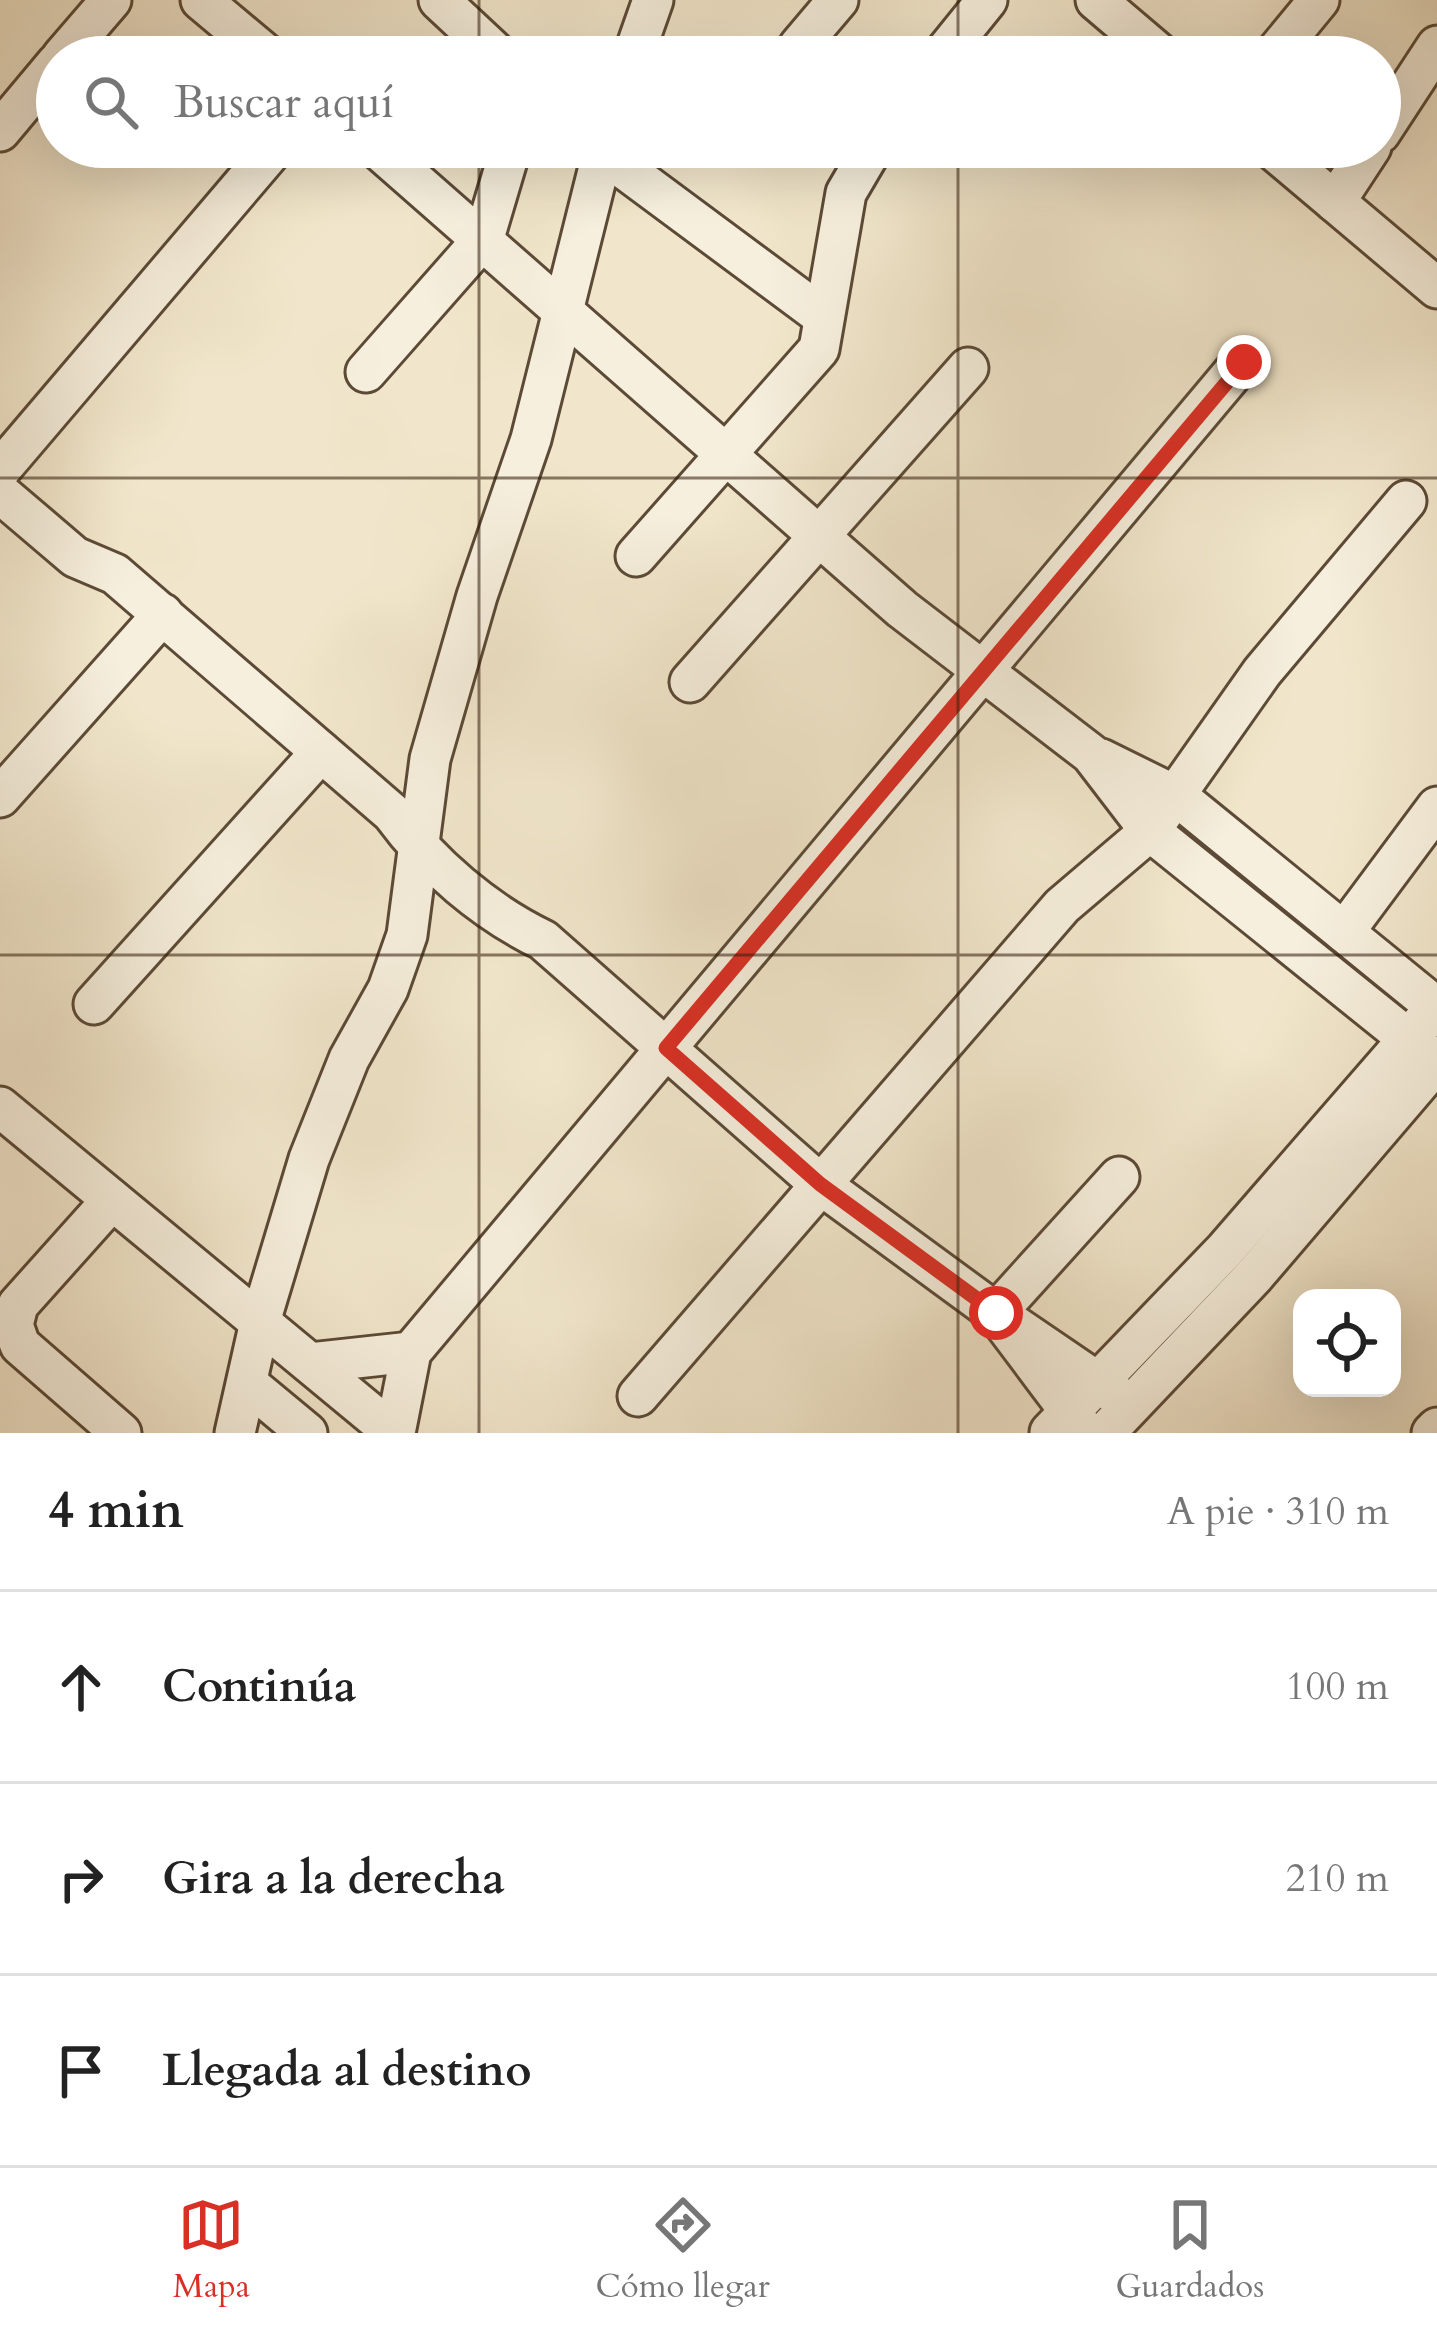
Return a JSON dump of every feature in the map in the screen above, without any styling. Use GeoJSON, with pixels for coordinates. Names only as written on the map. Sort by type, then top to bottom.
{"type":"FeatureCollection","features":[{"type":"Feature","properties":{"kind":"street"},"geometry":{"type":"LineString","coordinates":[[80,36],[110,0]]}},
{"type":"Feature","properties":{"kind":"street"},"geometry":{"type":"LineString","coordinates":[[201,0],[244,36]]}},
{"type":"Feature","properties":{"kind":"street"},"geometry":{"type":"LineString","coordinates":[[439,0],[478,36]]}},
{"type":"Feature","properties":{"kind":"street"},"geometry":{"type":"LineString","coordinates":[[640,36],[653,0]]}},
{"type":"Feature","properties":{"kind":"street"},"geometry":{"type":"LineString","coordinates":[[807,36],[838,0]]}},
{"type":"Feature","properties":{"kind":"street"},"geometry":{"type":"LineString","coordinates":[[957,36],[987,0]]}},
{"type":"Feature","properties":{"kind":"street"},"geometry":{"type":"LineString","coordinates":[[1289,36],[1319,0]]}},
{"type":"Feature","properties":{"kind":"street"},"geometry":{"type":"LineString","coordinates":[[1113,5],[1143,36]]}},
{"type":"Feature","properties":{"kind":"street"},"geometry":{"type":"LineString","coordinates":[[1401,101],[1437,46]]}},
{"type":"Feature","properties":{"kind":"street"},"geometry":{"type":"LineString","coordinates":[[0,131],[36,88]]}},
{"type":"Feature","properties":{"kind":"street"},"geometry":{"type":"LineString","coordinates":[[257,168],[2,471],[75,557],[115,574],[163,614],[409,825],[507,923],[543,940],[820,1184],[996,1313],[1113,1408]]}},
{"type":"Feature","properties":{"kind":"street"},"geometry":{"type":"LineString","coordinates":[[401,168],[820,532],[902,609],[1091,754],[1178,797],[1436,1007],[1427,1054],[1113,1408],[1068,1427],[996,1313]]}},
{"type":"Feature","properties":{"kind":"street"},"geometry":{"type":"LineString","coordinates":[[366,372],[484,238],[506,168]]}},
{"type":"Feature","properties":{"kind":"street"},"geometry":{"type":"LineString","coordinates":[[235,1433],[260,1322],[309,1159],[349,1059],[397,967],[406,935],[409,825],[531,439],[599,168]]}},
{"type":"Feature","properties":{"kind":"street"},"geometry":{"type":"LineString","coordinates":[[628,168],[824,317]]}},
{"type":"Feature","properties":{"kind":"street"},"geometry":{"type":"LineString","coordinates":[[636,556],[819,350],[846,193],[861,168]]}},
{"type":"Feature","properties":{"kind":"street"},"geometry":{"type":"LineString","coordinates":[[1295,168],[1437,288]]}},
{"type":"Feature","properties":{"kind":"street"},"geometry":{"type":"LineString","coordinates":[[1335,202],[1357,168]]}},
{"type":"Feature","properties":{"kind":"street"},"geometry":{"type":"LineString","coordinates":[[1,1111],[395,1433],[411,1352],[1244,362]]}},
{"type":"Feature","properties":{"kind":"street"},"geometry":{"type":"LineString","coordinates":[[690,682],[968,368]]}},
{"type":"Feature","properties":{"kind":"street"},"geometry":{"type":"LineString","coordinates":[[638,1396],[1062,906],[1150,831],[1262,672],[1406,500]]}},
{"type":"Feature","properties":{"kind":"street"},"geometry":{"type":"LineString","coordinates":[[0,797],[163,614]]}},
{"type":"Feature","properties":{"kind":"street"},"geometry":{"type":"LineString","coordinates":[[94,1004],[321,752]]}},
{"type":"Feature","properties":{"kind":"street"},"geometry":{"type":"LineString","coordinates":[[1091,754],[1150,831],[1427,1054]]}},
{"type":"Feature","properties":{"kind":"street"},"geometry":{"type":"LineString","coordinates":[[1344,932],[1437,807]]}},
{"type":"Feature","properties":{"kind":"street"},"geometry":{"type":"LineString","coordinates":[[996,1313],[1119,1177]]}},
{"type":"Feature","properties":{"kind":"street"},"geometry":{"type":"LineString","coordinates":[[112,1200],[19,1305],[13,1324],[20,1345],[121,1433]]}},
{"type":"Feature","properties":{"kind":"street"},"geometry":{"type":"LineString","coordinates":[[310,1364],[411,1352]]}},
{"type":"Feature","properties":{"kind":"street"},"geometry":{"type":"LineString","coordinates":[[248,1384],[307,1433]]}},
{"type":"Feature","properties":{"kind":"route"},"geometry":{"type":"LineString","coordinates":[[996,1313],[820,1184],[666,1048],[1244,362]]}}]}
